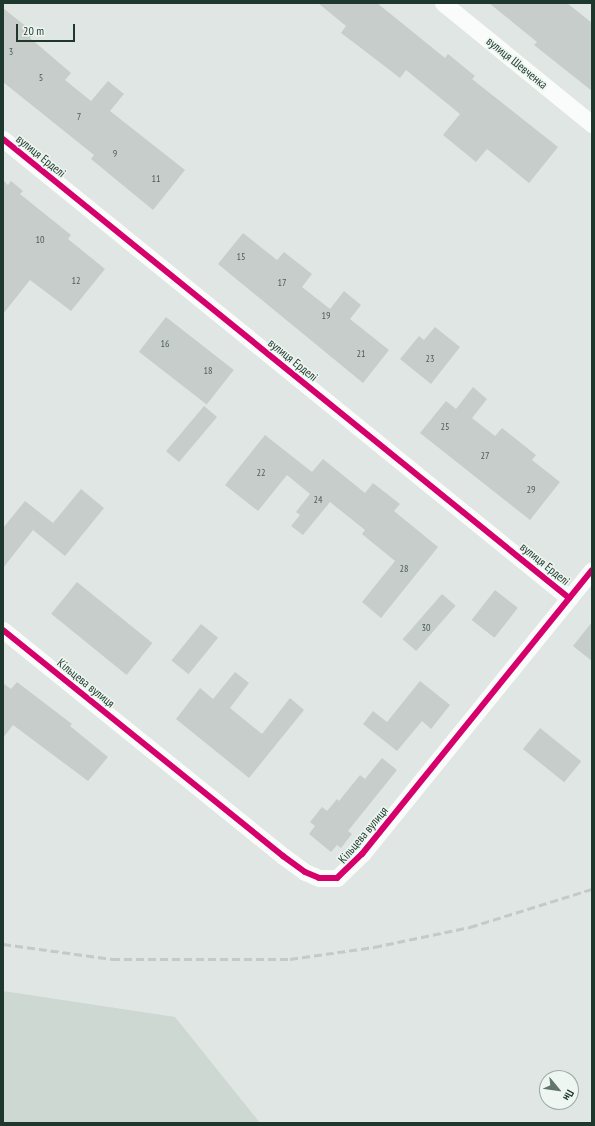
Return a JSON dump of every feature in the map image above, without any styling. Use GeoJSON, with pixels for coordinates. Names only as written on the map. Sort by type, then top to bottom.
{"type":"FeatureCollection","features":[{"type":"Feature","properties":{"kind":"street","name":"вулиця Шевченка"},"geometry":{"type":"LineString","coordinates":[[442,3],[592,124]]}},
{"type":"Feature","properties":{"kind":"street","name":"вулиця Ерделі"},"geometry":{"type":"LineString","coordinates":[[3,139],[569,598]]}},
{"type":"Feature","properties":{"kind":"street","name":"Кільцева вулиця"},"geometry":{"type":"LineString","coordinates":[[3,630],[288,860],[305,872],[319,878],[337,878],[362,854],[592,570]]}},
{"type":"Feature","properties":{"kind":"shaded area"},"geometry":{"type":"Polygon","coordinates":[[[3,991],[175,1017],[260,1123],[3,1123],[3,991]]]}},
{"type":"Feature","properties":{"kind":"building"},"geometry":{"type":"Polygon","coordinates":[[[318,3],[377,3],[445,58],[448,54],[475,76],[472,79],[558,147],[529,183],[487,149],[476,162],[443,135],[460,114],[406,70],[400,78],[341,33],[346,26],[318,3]]]}},
{"type":"Feature","properties":{"kind":"building"},"geometry":{"type":"Polygon","coordinates":[[[489,3],[567,3],[592,23],[592,91],[534,45],[537,42],[489,3]]]}},
{"type":"Feature","properties":{"kind":"building"},"geometry":{"type":"Polygon","coordinates":[[[3,8],[34,33],[30,38],[71,73],[65,80],[91,101],[108,81],[124,94],[110,111],[185,170],[153,210],[91,159],[94,155],[3,82],[3,8]]]}},
{"type":"Feature","properties":{"kind":"building"},"geometry":{"type":"Polygon","coordinates":[[[3,180],[8,185],[11,181],[23,191],[20,194],[71,235],[68,239],[105,269],[71,311],[30,280],[3,314],[3,180]]]}},
{"type":"Feature","properties":{"kind":"building"},"geometry":{"type":"Polygon","coordinates":[[[243,233],[277,260],[284,252],[312,274],[302,287],[330,309],[344,291],[361,305],[350,319],[389,350],[363,383],[218,264],[243,233]]]}},
{"type":"Feature","properties":{"kind":"building"},"geometry":{"type":"Polygon","coordinates":[[[166,317],[234,370],[207,405],[139,352],[166,317]]]}},
{"type":"Feature","properties":{"kind":"building"},"geometry":{"type":"Polygon","coordinates":[[[435,327],[460,347],[431,384],[400,359],[419,336],[424,340],[435,327]]]}},
{"type":"Feature","properties":{"kind":"building"},"geometry":{"type":"Polygon","coordinates":[[[473,387],[487,399],[472,418],[495,436],[502,428],[536,455],[532,460],[560,482],[530,520],[420,433],[446,401],[456,409],[473,387]]]}},
{"type":"Feature","properties":{"kind":"building"},"geometry":{"type":"Polygon","coordinates":[[[204,406],[217,417],[179,462],[166,451],[204,406]]]}},
{"type":"Feature","properties":{"kind":"building"},"geometry":{"type":"Polygon","coordinates":[[[265,435],[312,472],[323,459],[365,493],[373,483],[400,504],[394,511],[438,547],[381,618],[362,602],[395,561],[362,534],[365,530],[330,502],[303,535],[291,526],[300,515],[296,512],[310,494],[287,475],[258,511],[225,485],[265,435]]]}},
{"type":"Feature","properties":{"kind":"building"},"geometry":{"type":"Polygon","coordinates":[[[81,489],[104,508],[65,556],[33,530],[3,568],[3,528],[25,501],[53,523],[81,489]]]}},
{"type":"Feature","properties":{"kind":"building"},"geometry":{"type":"Polygon","coordinates":[[[77,582],[152,643],[127,675],[51,614],[77,582]]]}},
{"type":"Feature","properties":{"kind":"building"},"geometry":{"type":"Polygon","coordinates":[[[495,590],[518,608],[494,638],[472,620],[495,590]]]}},
{"type":"Feature","properties":{"kind":"building"},"geometry":{"type":"Polygon","coordinates":[[[442,594],[456,606],[416,651],[403,639],[442,594]]]}},
{"type":"Feature","properties":{"kind":"building"},"geometry":{"type":"Polygon","coordinates":[[[592,622],[592,661],[573,646],[592,622]]]}},
{"type":"Feature","properties":{"kind":"building"},"geometry":{"type":"Polygon","coordinates":[[[201,624],[218,638],[189,674],[171,661],[201,624]]]}},
{"type":"Feature","properties":{"kind":"building"},"geometry":{"type":"Polygon","coordinates":[[[235,672],[249,683],[230,708],[262,734],[290,698],[304,710],[249,778],[176,719],[200,688],[213,699],[235,672]]]}},
{"type":"Feature","properties":{"kind":"building"},"geometry":{"type":"Polygon","coordinates":[[[420,681],[450,705],[431,729],[422,721],[397,751],[363,724],[373,711],[387,722],[420,681]]]}},
{"type":"Feature","properties":{"kind":"building"},"geometry":{"type":"Polygon","coordinates":[[[17,682],[72,724],[70,726],[108,757],[88,781],[13,725],[3,738],[3,683],[11,689],[17,682]]]}},
{"type":"Feature","properties":{"kind":"building"},"geometry":{"type":"Polygon","coordinates":[[[540,728],[581,761],[564,782],[523,749],[540,728]]]}},
{"type":"Feature","properties":{"kind":"building"},"geometry":{"type":"Polygon","coordinates":[[[382,758],[397,770],[348,831],[352,834],[341,848],[337,845],[331,852],[309,834],[315,826],[310,822],[322,807],[327,811],[337,799],[339,801],[360,775],[365,779],[382,758]]]}},
{"type":"Feature","properties":{"kind":"railway"},"geometry":{"type":"LineString","coordinates":[[3,944],[112,959],[290,959],[374,947],[470,927],[592,889]]}},
{"type":"Feature","properties":{"kind":"cycle path"},"geometry":{"type":"LineString","coordinates":[[3,139],[569,598]]}},
{"type":"Feature","properties":{"kind":"cycle path"},"geometry":{"type":"LineString","coordinates":[[3,630],[283,856],[305,872],[319,878],[337,878],[362,854],[592,570]]}}]}
